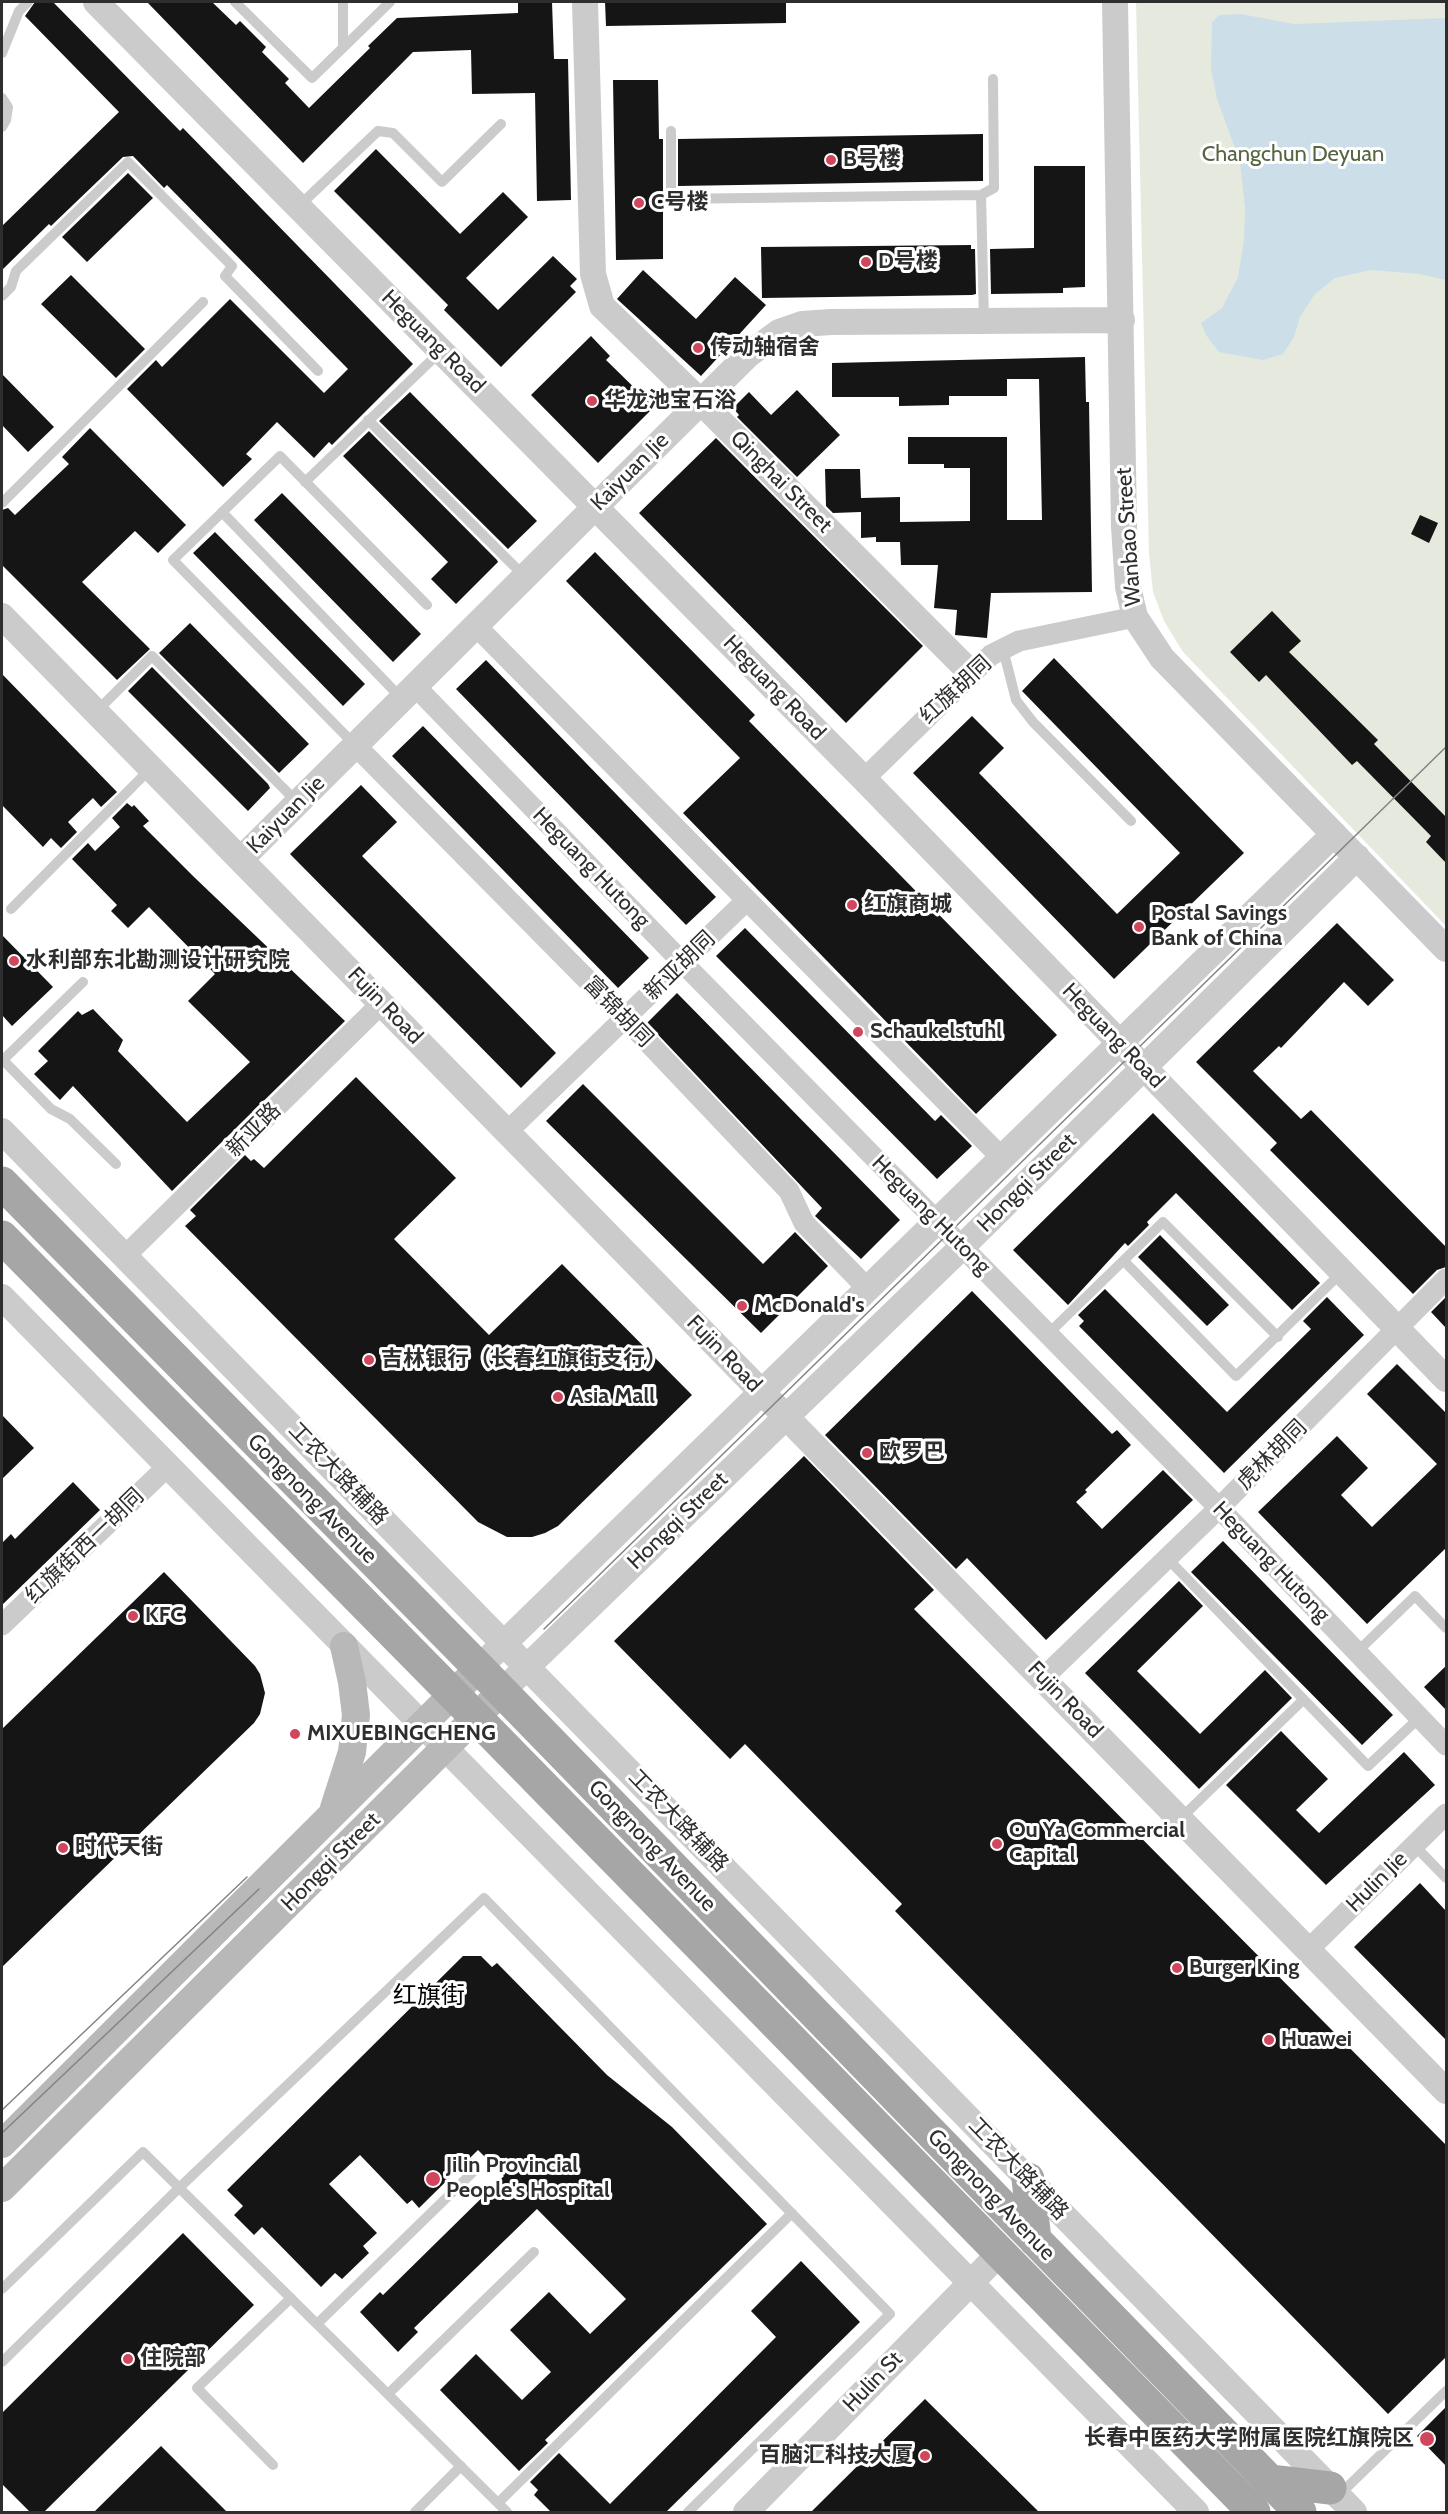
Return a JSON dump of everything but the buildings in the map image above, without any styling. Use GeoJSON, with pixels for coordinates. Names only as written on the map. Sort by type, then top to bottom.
{"type":"FeatureCollection","features":[{"type":"Feature","properties":{"kind":"main road","name":"Gongnong Avenue"},"geometry":{"type":"LineString","coordinates":[[2,1183],[479,1668],[1300,2512]]}},
{"type":"Feature","properties":{"kind":"main road","name":"Gongnong Avenue"},"geometry":{"type":"LineString","coordinates":[[2,1237],[476,1717],[1254,2512]]}},
{"type":"Feature","properties":{"kind":"main road"},"geometry":{"type":"LineString","coordinates":[[333,1814],[352,1752],[356,1716],[352,1682],[344,1646]]}},
{"type":"Feature","properties":{"kind":"main road","name":"Hongqi Street"},"geometry":{"type":"LineString","coordinates":[[2,2144],[479,1668]]}},
{"type":"Feature","properties":{"kind":"main road","name":"Hongqi Street"},"geometry":{"type":"LineString","coordinates":[[2,2188],[501,1692]]}},
{"type":"Feature","properties":{"kind":"main road"},"geometry":{"type":"LineString","coordinates":[[1028,2180],[1035,2240]]}},
{"type":"Feature","properties":{"kind":"main road"},"geometry":{"type":"LineString","coordinates":[[1270,2481],[1341,2499]]}},
{"type":"Feature","properties":{"kind":"street","name":"Heguang Road"},"geometry":{"type":"LineString","coordinates":[[96,2],[864,779],[1446,1379]]}},
{"type":"Feature","properties":{"kind":"street","name":"Qinghai Street"},"geometry":{"type":"LineString","coordinates":[[585,2],[592,262],[596,294],[602,306],[701,402],[970,673]]}},
{"type":"Feature","properties":{"kind":"street","name":"Wanbao Street"},"geometry":{"type":"LineString","coordinates":[[1115,2],[1124,527],[1128,587],[1135,618],[1162,658],[1446,949]]}},
{"type":"Feature","properties":{"kind":"street","name":"Kaiyuan Jie"},"geometry":{"type":"LineString","coordinates":[[241,859],[748,355],[779,332],[802,324],[1122,320]]}},
{"type":"Feature","properties":{"kind":"street","name":"Fujin Road"},"geometry":{"type":"LineString","coordinates":[[2,616],[1446,2091]]}},
{"type":"Feature","properties":{"kind":"street","name":"红旗胡同"},"geometry":{"type":"LineString","coordinates":[[864,779],[970,673],[1003,649],[1019,641],[1135,618]]}},
{"type":"Feature","properties":{"kind":"street"},"geometry":{"type":"LineString","coordinates":[[476,626],[1002,1158]]}},
{"type":"Feature","properties":{"kind":"street","name":"Heguang Hutong"},"geometry":{"type":"LineString","coordinates":[[409,692],[683,963],[1219,1508],[1446,1745]]}},
{"type":"Feature","properties":{"kind":"street","name":"富锦胡同"},"geometry":{"type":"LineString","coordinates":[[355,746],[625,1018],[789,1191],[804,1223],[867,1289]]}},
{"type":"Feature","properties":{"kind":"street","name":"Hongqi Street"},"geometry":{"type":"LineString","coordinates":[[479,1668],[1334,834]]}},
{"type":"Feature","properties":{"kind":"street","name":"Hongqi Street"},"geometry":{"type":"LineString","coordinates":[[501,1692],[962,1247],[1357,857]]}},
{"type":"Feature","properties":{"kind":"street","name":"新亚胡同"},"geometry":{"type":"LineString","coordinates":[[508,1131],[747,900]]}},
{"type":"Feature","properties":{"kind":"street","name":"新亚路"},"geometry":{"type":"LineString","coordinates":[[125,1256],[382,1003]]}},
{"type":"Feature","properties":{"kind":"street","name":"工农大路辅路"},"geometry":{"type":"LineString","coordinates":[[2,1131],[1341,2499]]}},
{"type":"Feature","properties":{"kind":"street","name":"虎林胡同"},"geometry":{"type":"LineString","coordinates":[[1043,1678],[1219,1508],[1446,1279]]}},
{"type":"Feature","properties":{"kind":"street"},"geometry":{"type":"LineString","coordinates":[[2,1297],[1196,2512]]}},
{"type":"Feature","properties":{"kind":"street","name":"红旗街西一胡同"},"geometry":{"type":"LineString","coordinates":[[2,1625],[168,1466]]}},
{"type":"Feature","properties":{"kind":"street","name":"Hulin Jie"},"geometry":{"type":"LineString","coordinates":[[1308,1950],[1446,1814]]}},
{"type":"Feature","properties":{"kind":"street","name":"Hulin St"},"geometry":{"type":"LineString","coordinates":[[746,2512],[1000,2253]]}},
{"type":"Feature","properties":{"kind":"lane"},"geometry":{"type":"LineString","coordinates":[[2,52],[19,11],[28,2]]}},
{"type":"Feature","properties":{"kind":"lane"},"geometry":{"type":"LineString","coordinates":[[235,2],[312,78],[390,2]]}},
{"type":"Feature","properties":{"kind":"lane"},"geometry":{"type":"LineString","coordinates":[[343,2],[343,48]]}},
{"type":"Feature","properties":{"kind":"lane"},"geometry":{"type":"LineString","coordinates":[[671,131],[671,199],[981,195],[994,188],[993,79]]}},
{"type":"Feature","properties":{"kind":"lane"},"geometry":{"type":"LineString","coordinates":[[2,98],[8,107],[6,120],[2,127]]}},
{"type":"Feature","properties":{"kind":"lane"},"geometry":{"type":"LineString","coordinates":[[299,207],[378,131],[393,133],[442,182],[501,124]]}},
{"type":"Feature","properties":{"kind":"lane"},"geometry":{"type":"LineString","coordinates":[[2,296],[11,287],[16,271],[128,162],[232,266],[225,276],[318,371]]}},
{"type":"Feature","properties":{"kind":"lane"},"geometry":{"type":"LineString","coordinates":[[981,195],[984,321]]}},
{"type":"Feature","properties":{"kind":"lane"},"geometry":{"type":"LineString","coordinates":[[2,503],[203,302]]}},
{"type":"Feature","properties":{"kind":"lane"},"geometry":{"type":"LineString","coordinates":[[305,482],[441,350]]}},
{"type":"Feature","properties":{"kind":"lane"},"geometry":{"type":"LineString","coordinates":[[368,420],[526,578]]}},
{"type":"Feature","properties":{"kind":"lane"},"geometry":{"type":"LineString","coordinates":[[355,746],[173,560],[280,456],[427,605]]}},
{"type":"Feature","properties":{"kind":"lane"},"geometry":{"type":"LineString","coordinates":[[222,512],[409,692]]}},
{"type":"Feature","properties":{"kind":"lane"},"geometry":{"type":"LineString","coordinates":[[1003,649],[1008,677],[1022,707],[1033,722],[1131,821]]}},
{"type":"Feature","properties":{"kind":"lane"},"geometry":{"type":"LineString","coordinates":[[96,712],[152,656],[298,803]]}},
{"type":"Feature","properties":{"kind":"lane"},"geometry":{"type":"LineString","coordinates":[[11,909],[152,768]]}},
{"type":"Feature","properties":{"kind":"lane"},"geometry":{"type":"LineString","coordinates":[[82,982],[2,1060],[51,1109],[70,1119],[116,1164]]}},
{"type":"Feature","properties":{"kind":"lane"},"geometry":{"type":"LineString","coordinates":[[1048,1334],[1163,1222],[1278,1336]]}},
{"type":"Feature","properties":{"kind":"lane"},"geometry":{"type":"LineString","coordinates":[[1124,1261],[1236,1376],[1343,1272]]}},
{"type":"Feature","properties":{"kind":"lane"},"geometry":{"type":"LineString","coordinates":[[1167,1558],[1368,1766],[1420,1717]]}},
{"type":"Feature","properties":{"kind":"lane"},"geometry":{"type":"LineString","coordinates":[[1357,1652],[1415,1596],[1446,1628]]}},
{"type":"Feature","properties":{"kind":"lane"},"geometry":{"type":"LineString","coordinates":[[1180,1819],[1303,1700]]}},
{"type":"Feature","properties":{"kind":"lane"},"geometry":{"type":"LineString","coordinates":[[1414,1845],[1446,1878]]}},
{"type":"Feature","properties":{"kind":"lane"},"geometry":{"type":"LineString","coordinates":[[2,2362],[179,2188],[484,1898],[890,2314],[688,2512]]}},
{"type":"Feature","properties":{"kind":"lane"},"geometry":{"type":"LineString","coordinates":[[2,2289],[143,2152],[507,2512]]}},
{"type":"Feature","properties":{"kind":"lane"},"geometry":{"type":"LineString","coordinates":[[317,2324],[475,2170]]}},
{"type":"Feature","properties":{"kind":"lane"},"geometry":{"type":"LineString","coordinates":[[498,2502],[792,2213]]}},
{"type":"Feature","properties":{"kind":"lane"},"geometry":{"type":"LineString","coordinates":[[388,2394],[534,2252]]}},
{"type":"Feature","properties":{"kind":"lane"},"geometry":{"type":"LineString","coordinates":[[273,2465],[196,2388],[291,2298]]}},
{"type":"Feature","properties":{"kind":"lane"},"geometry":{"type":"LineString","coordinates":[[1341,2499],[1446,2391]]}},
{"type":"Feature","properties":{"kind":"lane"},"geometry":{"type":"LineString","coordinates":[[415,2512],[461,2466]]}},
{"type":"Feature","properties":{"kind":"green space","name":"Changchun Deyuan"},"geometry":{"type":"Polygon","coordinates":[[[1136,2],[1446,2],[1446,926],[1183,652],[1164,621],[1153,592],[1149,554],[1136,2]]]}},
{"type":"Feature","properties":{"kind":"shaded area"},"geometry":{"type":"Polygon","coordinates":[[[1241,14],[1294,24],[1446,18],[1446,280],[1419,274],[1371,270],[1335,278],[1315,294],[1300,317],[1294,337],[1283,354],[1263,360],[1219,352],[1206,335],[1201,323],[1222,308],[1238,277],[1244,240],[1245,208],[1240,162],[1217,99],[1211,69],[1212,22],[1219,15],[1241,14]]]}},
{"type":"Feature","properties":{"kind":"tram line"},"geometry":{"type":"LineString","coordinates":[[544,1629],[1446,747]]}},
{"type":"Feature","properties":{"kind":"tram line"},"geometry":{"type":"LineString","coordinates":[[2,2110],[247,1877]]}},
{"type":"Feature","properties":{"kind":"tram line"},"geometry":{"type":"LineString","coordinates":[[2,2133],[259,1889]]}},
{"type":"Feature","properties":{"kind":"place","name":"B号楼"},"geometry":{"type":"Point","coordinates":[831,160]}},
{"type":"Feature","properties":{"kind":"place","name":"C号楼"},"geometry":{"type":"Point","coordinates":[639,203]}},
{"type":"Feature","properties":{"kind":"place","name":"D号楼"},"geometry":{"type":"Point","coordinates":[866,262]}},
{"type":"Feature","properties":{"kind":"place","name":"传动轴宿舍"},"geometry":{"type":"Point","coordinates":[698,348]}},
{"type":"Feature","properties":{"kind":"place","name":"华龙池宝石浴"},"geometry":{"type":"Point","coordinates":[592,401]}},
{"type":"Feature","properties":{"kind":"place","name":"红旗商城"},"geometry":{"type":"Point","coordinates":[852,905]}},
{"type":"Feature","properties":{"kind":"place","name":"Postal Savings Bank of China"},"geometry":{"type":"Point","coordinates":[1139,927]}},
{"type":"Feature","properties":{"kind":"place","name":"水利部东北勘测设计研究院"},"geometry":{"type":"Point","coordinates":[14,961]}},
{"type":"Feature","properties":{"kind":"place","name":"Schaukelstuhl"},"geometry":{"type":"Point","coordinates":[858,1032]}},
{"type":"Feature","properties":{"kind":"place","name":"McDonald's"},"geometry":{"type":"Point","coordinates":[742,1306]}},
{"type":"Feature","properties":{"kind":"place","name":"吉林银行（长春红旗街支行）"},"geometry":{"type":"Point","coordinates":[369,1360]}},
{"type":"Feature","properties":{"kind":"place","name":"Asia Mall"},"geometry":{"type":"Point","coordinates":[558,1397]}},
{"type":"Feature","properties":{"kind":"place","name":"欧罗巴"},"geometry":{"type":"Point","coordinates":[867,1453]}},
{"type":"Feature","properties":{"kind":"place","name":"KFC"},"geometry":{"type":"Point","coordinates":[133,1616]}},
{"type":"Feature","properties":{"kind":"place","name":"MIXUEBINGCHENG"},"geometry":{"type":"Point","coordinates":[295,1734]}},
{"type":"Feature","properties":{"kind":"place","name":"Ou Ya Commercial Capital"},"geometry":{"type":"Point","coordinates":[997,1844]}},
{"type":"Feature","properties":{"kind":"place","name":"时代天街"},"geometry":{"type":"Point","coordinates":[63,1848]}},
{"type":"Feature","properties":{"kind":"place","name":"Burger King"},"geometry":{"type":"Point","coordinates":[1177,1968]}},
{"type":"Feature","properties":{"kind":"place","name":"Huawei"},"geometry":{"type":"Point","coordinates":[1269,2040]}},
{"type":"Feature","properties":{"kind":"place","name":"Jilin Provincial People's Hospital"},"geometry":{"type":"Point","coordinates":[433,2179]}},
{"type":"Feature","properties":{"kind":"place","name":"住院部"},"geometry":{"type":"Point","coordinates":[128,2359]}},
{"type":"Feature","properties":{"kind":"place","name":"长春中医药大学附属医院红旗院区"},"geometry":{"type":"Point","coordinates":[1427,2439]}},
{"type":"Feature","properties":{"kind":"place","name":"百脑汇科技大厦"},"geometry":{"type":"Point","coordinates":[925,2456]}},
{"type":"Feature","properties":{"kind":"district","name":"红旗街"},"geometry":{"type":"Point","coordinates":[429,1996]}}]}
